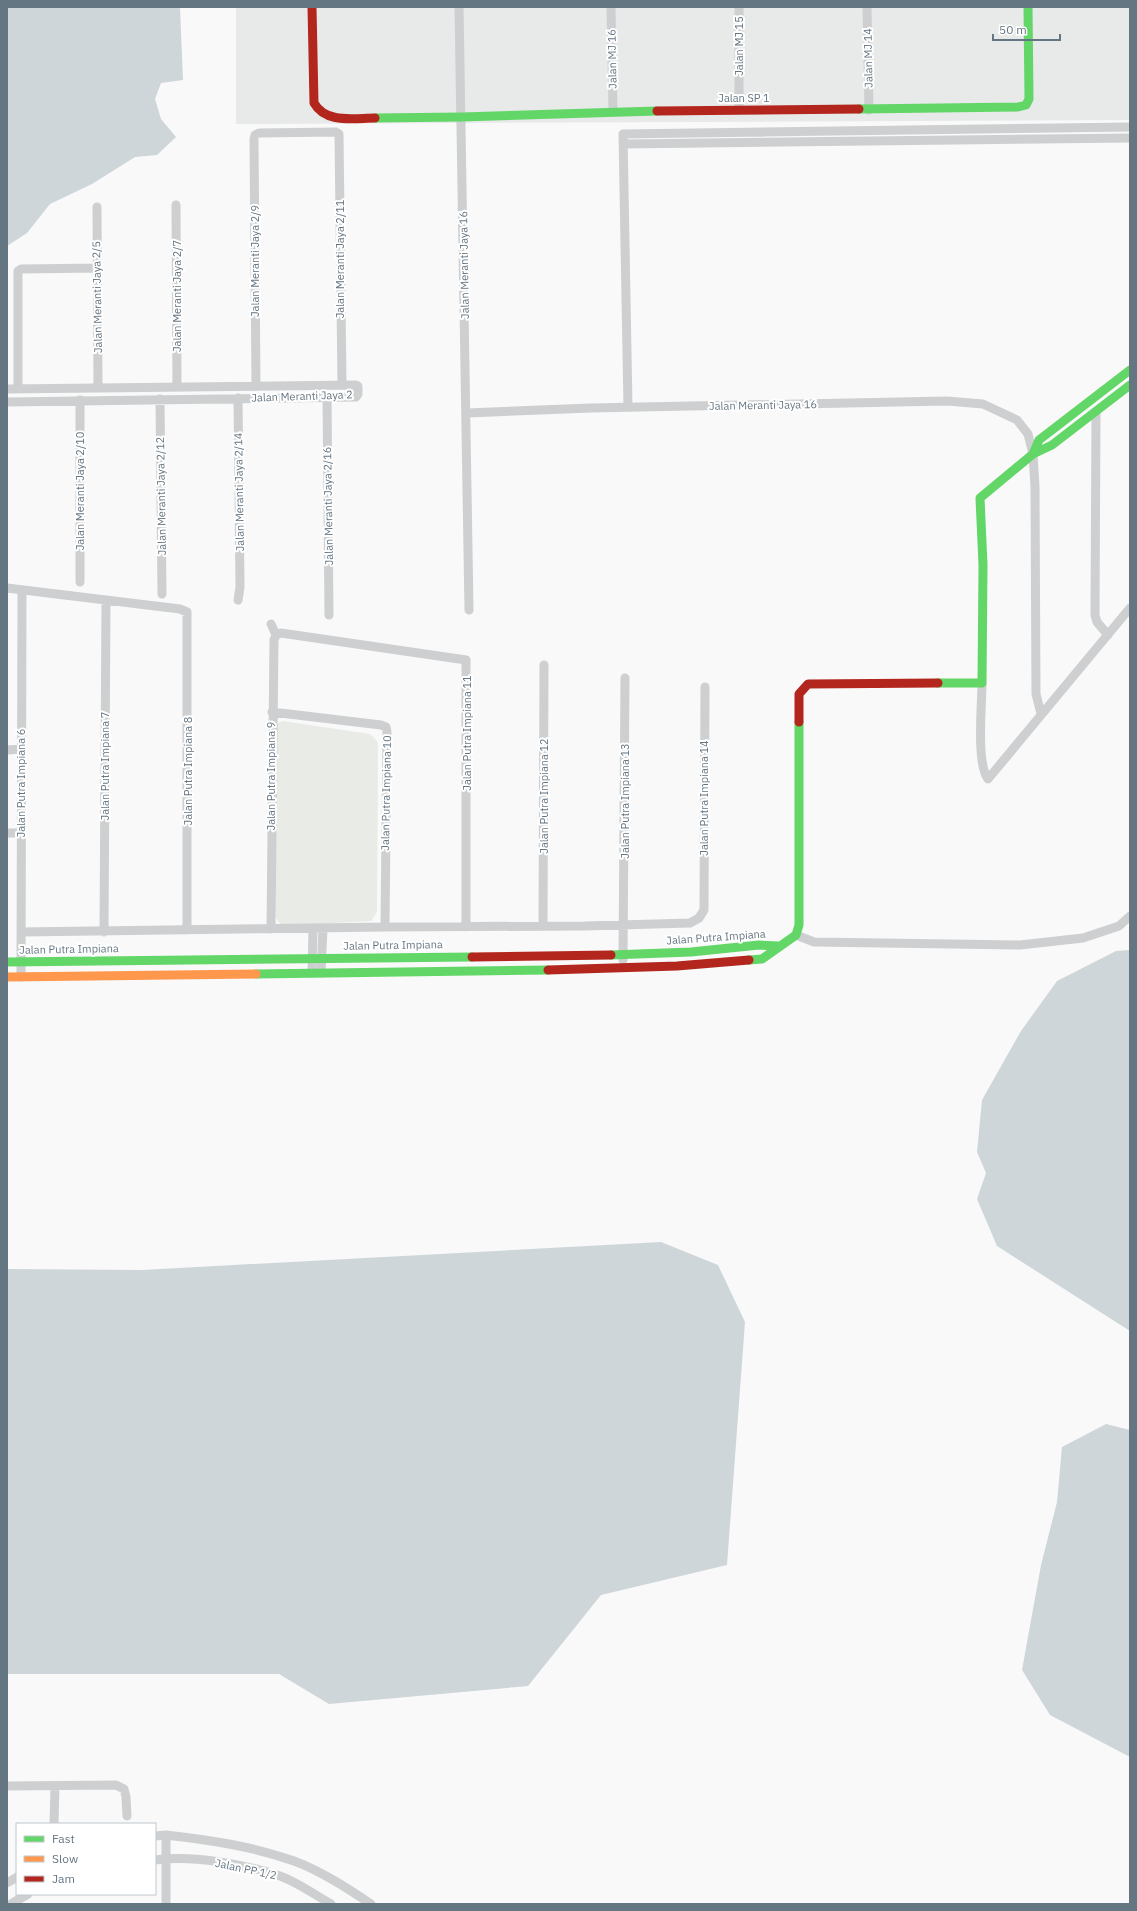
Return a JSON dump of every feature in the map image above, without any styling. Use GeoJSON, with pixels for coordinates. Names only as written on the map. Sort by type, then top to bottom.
{"type":"FeatureCollection","features":[{"type":"Feature","properties":{"kind":"street","name":"Jalan SP 1"},"geometry":{"type":"LineString","coordinates":[[312,7],[314,103],[318,110],[326,115],[338,118],[462,117],[613,112],[1018,107],[1026,105],[1029,99],[1028,7]]}},
{"type":"Feature","properties":{"kind":"street","name":"Jalan Meranti Jaya 16"},"geometry":{"type":"LineString","coordinates":[[459,7],[467,413],[469,610]]}},
{"type":"Feature","properties":{"kind":"street","name":"Jalan MJ 16"},"geometry":{"type":"LineString","coordinates":[[611,7],[613,112]]}},
{"type":"Feature","properties":{"kind":"street","name":"Jalan MJ 15"},"geometry":{"type":"LineString","coordinates":[[739,7],[740,110]]}},
{"type":"Feature","properties":{"kind":"street","name":"Jalan MJ 14"},"geometry":{"type":"LineString","coordinates":[[867,7],[869,110]]}},
{"type":"Feature","properties":{"kind":"street"},"geometry":{"type":"LineString","coordinates":[[628,407],[624,134],[1130,127]]}},
{"type":"Feature","properties":{"kind":"street","name":"Jalan Meranti Jaya 2/9"},"geometry":{"type":"LineString","coordinates":[[256,386],[255,135],[259,133],[336,132],[339,134]]}},
{"type":"Feature","properties":{"kind":"street","name":"Jalan Meranti Jaya 2/11"},"geometry":{"type":"LineString","coordinates":[[339,134],[342,385]]}},
{"type":"Feature","properties":{"kind":"street"},"geometry":{"type":"LineString","coordinates":[[624,144],[1130,138]]}},
{"type":"Feature","properties":{"kind":"street","name":"Jalan Meranti Jaya 2/7"},"geometry":{"type":"LineString","coordinates":[[176,205],[177,387]]}},
{"type":"Feature","properties":{"kind":"street","name":"Jalan Meranti Jaya 2/5"},"geometry":{"type":"LineString","coordinates":[[98,207],[98,388]]}},
{"type":"Feature","properties":{"kind":"street"},"geometry":{"type":"LineString","coordinates":[[18,389],[19,270],[97,268]]}},
{"type":"Feature","properties":{"kind":"street"},"geometry":{"type":"LineString","coordinates":[[1033,454],[1039,440],[1130,370]]}},
{"type":"Feature","properties":{"kind":"street"},"geometry":{"type":"LineString","coordinates":[[1130,385],[1052,445],[1033,454],[980,498],[983,565],[981,748],[983,770],[988,779],[1130,608]]}},
{"type":"Feature","properties":{"kind":"street","name":"Jalan Meranti Jaya 2"},"geometry":{"type":"LineString","coordinates":[[7,390],[358,386],[358,394],[356,397],[7,402]]}},
{"type":"Feature","properties":{"kind":"street"},"geometry":{"type":"LineString","coordinates":[[119,388],[119,400]]}},
{"type":"Feature","properties":{"kind":"street","name":"Jalan Meranti Jaya 2/16"},"geometry":{"type":"LineString","coordinates":[[327,397],[329,615]]}},
{"type":"Feature","properties":{"kind":"street","name":"Jalan Meranti Jaya 2/14"},"geometry":{"type":"LineString","coordinates":[[238,398],[240,587],[238,600]]}},
{"type":"Feature","properties":{"kind":"street","name":"Jalan Meranti Jaya 2/12"},"geometry":{"type":"LineString","coordinates":[[160,399],[162,594]]}},
{"type":"Feature","properties":{"kind":"street","name":"Jalan Meranti Jaya 2/10"},"geometry":{"type":"LineString","coordinates":[[80,400],[80,582]]}},
{"type":"Feature","properties":{"kind":"street","name":"Jalan Meranti Jaya 16"},"geometry":{"type":"LineString","coordinates":[[467,413],[628,407],[947,401],[982,404],[1017,420],[1028,434],[1033,454],[1035,486],[1036,694],[1041,714]]}},
{"type":"Feature","properties":{"kind":"street"},"geometry":{"type":"LineString","coordinates":[[1096,412],[1095,615],[1097,622],[1108,635]]}},
{"type":"Feature","properties":{"kind":"street"},"geometry":{"type":"LineString","coordinates":[[7,588],[106,600]]}},
{"type":"Feature","properties":{"kind":"street","name":"Jalan Putra Impiana 6"},"geometry":{"type":"LineString","coordinates":[[21,977],[22,590]]}},
{"type":"Feature","properties":{"kind":"street","name":"Jalan Putra Impiana 8"},"geometry":{"type":"LineString","coordinates":[[106,600],[180,609],[187,612],[187,930]]}},
{"type":"Feature","properties":{"kind":"street","name":"Jalan Putra Impiana 7"},"geometry":{"type":"LineString","coordinates":[[104,932],[106,600]]}},
{"type":"Feature","properties":{"kind":"street"},"geometry":{"type":"LineString","coordinates":[[271,624],[276,634]]}},
{"type":"Feature","properties":{"kind":"street","name":"Jalan Putra Impiana 11"},"geometry":{"type":"LineString","coordinates":[[276,634],[280,633],[466,660],[466,927]]}},
{"type":"Feature","properties":{"kind":"street","name":"Jalan Putra Impiana 9"},"geometry":{"type":"LineString","coordinates":[[271,929],[272,712],[274,640],[276,634]]}},
{"type":"Feature","properties":{"kind":"street","name":"Jalan Putra Impiana 12"},"geometry":{"type":"LineString","coordinates":[[543,926],[544,665]]}},
{"type":"Feature","properties":{"kind":"street","name":"Jalan Putra Impiana 13"},"geometry":{"type":"LineString","coordinates":[[623,967],[625,678]]}},
{"type":"Feature","properties":{"kind":"street"},"geometry":{"type":"LineString","coordinates":[[7,977],[461,972],[670,966],[762,959],[796,935],[799,925],[799,694],[802,688],[808,684],[982,683]]}},
{"type":"Feature","properties":{"kind":"street","name":"Jalan Putra Impiana 14"},"geometry":{"type":"LineString","coordinates":[[624,924],[690,923],[699,918],[704,910],[704,687]]}},
{"type":"Feature","properties":{"kind":"street","name":"Jalan Putra Impiana 10"},"geometry":{"type":"LineString","coordinates":[[272,712],[381,725],[386,727],[385,927]]}},
{"type":"Feature","properties":{"kind":"street"},"geometry":{"type":"LineString","coordinates":[[7,750],[21,749]]}},
{"type":"Feature","properties":{"kind":"street"},"geometry":{"type":"LineString","coordinates":[[7,833],[21,833]]}},
{"type":"Feature","properties":{"kind":"street"},"geometry":{"type":"LineString","coordinates":[[796,935],[814,942],[1020,945],[1084,938],[1119,926],[1130,916]]}},
{"type":"Feature","properties":{"kind":"street"},"geometry":{"type":"LineString","coordinates":[[21,932],[624,924]]}},
{"type":"Feature","properties":{"kind":"street"},"geometry":{"type":"LineString","coordinates":[[313,928],[317,958],[317,973]]}},
{"type":"Feature","properties":{"kind":"street"},"geometry":{"type":"LineString","coordinates":[[317,958],[322,928]]}},
{"type":"Feature","properties":{"kind":"street","name":"Jalan Putra Impiana"},"geometry":{"type":"LineString","coordinates":[[7,962],[623,955],[691,952],[759,945],[779,946]]}},
{"type":"Feature","properties":{"kind":"street"},"geometry":{"type":"LineString","coordinates":[[7,1786],[116,1785],[124,1790],[127,1816]]}},
{"type":"Feature","properties":{"kind":"street"},"geometry":{"type":"LineString","coordinates":[[54,1823],[55,1786]]}},
{"type":"Feature","properties":{"kind":"street"},"geometry":{"type":"LineString","coordinates":[[166,1834],[166,1904]]}},
{"type":"Feature","properties":{"kind":"street"},"geometry":{"type":"LineString","coordinates":[[156,1836],[166,1834],[232,1843],[295,1861],[343,1885],[371,1904]]}},
{"type":"Feature","properties":{"kind":"street","name":"Jalan PP 1/2"},"geometry":{"type":"LineString","coordinates":[[156,1860],[166,1858],[224,1862],[280,1876],[331,1904]]}},
{"type":"Feature","properties":{"kind":"street"},"geometry":{"type":"LineString","coordinates":[[7,1883],[16,1878]]}},
{"type":"Feature","properties":{"kind":"street"},"geometry":{"type":"LineString","coordinates":[[11,1904],[26,1895]]}},
{"type":"Feature","properties":{"kind":"shaded area"},"geometry":{"type":"Polygon","coordinates":[[[7,7],[180,7],[183,80],[161,83],[155,99],[161,119],[176,137],[157,155],[135,157],[92,184],[50,204],[27,233],[7,246],[7,7]]]}},
{"type":"Feature","properties":{"kind":"shaded area"},"geometry":{"type":"Polygon","coordinates":[[[236,7],[1130,7],[1130,120],[236,124],[236,7]]]}},
{"type":"Feature","properties":{"kind":"shaded area"},"geometry":{"type":"Polygon","coordinates":[[[282,721],[370,734],[378,742],[377,912],[371,921],[282,926],[276,918],[276,724],[282,721]]]}},
{"type":"Feature","properties":{"kind":"shaded area"},"geometry":{"type":"Polygon","coordinates":[[[1130,950],[1130,1331],[997,1246],[977,1199],[986,1173],[977,1152],[982,1100],[1021,1031],[1057,981],[1116,951],[1130,950]]]}},
{"type":"Feature","properties":{"kind":"shaded area"},"geometry":{"type":"Polygon","coordinates":[[[661,1242],[718,1265],[745,1322],[727,1565],[601,1595],[528,1686],[329,1704],[279,1674],[7,1674],[7,1269],[142,1270],[661,1242]]]}},
{"type":"Feature","properties":{"kind":"shaded area"},"geometry":{"type":"Polygon","coordinates":[[[1106,1424],[1130,1430],[1130,1757],[1050,1715],[1022,1670],[1041,1565],[1057,1502],[1062,1447],[1106,1424]]]}},
{"type":"Feature","properties":{"kind":"traffic: fast"},"geometry":{"type":"LineString","coordinates":[[859,109],[1018,107],[1026,105],[1029,99],[1028,7]]}},
{"type":"Feature","properties":{"kind":"traffic: fast"},"geometry":{"type":"LineString","coordinates":[[375,118],[657,111]]}},
{"type":"Feature","properties":{"kind":"traffic: fast"},"geometry":{"type":"LineString","coordinates":[[1033,454],[1039,440],[1130,370]]}},
{"type":"Feature","properties":{"kind":"traffic: fast"},"geometry":{"type":"LineString","coordinates":[[938,683],[982,683],[983,565],[980,498],[1033,454],[1052,445],[1130,385]]}},
{"type":"Feature","properties":{"kind":"traffic: fast"},"geometry":{"type":"LineString","coordinates":[[749,960],[762,959],[796,935],[799,925],[799,722]]}},
{"type":"Feature","properties":{"kind":"traffic: fast"},"geometry":{"type":"LineString","coordinates":[[611,955],[691,952],[759,945],[779,946]]}},
{"type":"Feature","properties":{"kind":"traffic: fast"},"geometry":{"type":"LineString","coordinates":[[7,962],[472,957]]}},
{"type":"Feature","properties":{"kind":"traffic: fast"},"geometry":{"type":"LineString","coordinates":[[256,974],[548,970]]}},
{"type":"Feature","properties":{"kind":"traffic: slow"},"geometry":{"type":"LineString","coordinates":[[7,977],[256,974]]}},
{"type":"Feature","properties":{"kind":"traffic: jam"},"geometry":{"type":"LineString","coordinates":[[312,7],[314,103],[319,110],[333,117],[350,119],[375,118]]}},
{"type":"Feature","properties":{"kind":"traffic: jam"},"geometry":{"type":"LineString","coordinates":[[657,111],[859,109]]}},
{"type":"Feature","properties":{"kind":"traffic: jam"},"geometry":{"type":"LineString","coordinates":[[799,722],[799,694],[808,684],[938,683]]}},
{"type":"Feature","properties":{"kind":"traffic: jam"},"geometry":{"type":"LineString","coordinates":[[472,957],[611,955]]}},
{"type":"Feature","properties":{"kind":"traffic: jam"},"geometry":{"type":"LineString","coordinates":[[548,970],[677,966],[749,960]]}}]}
